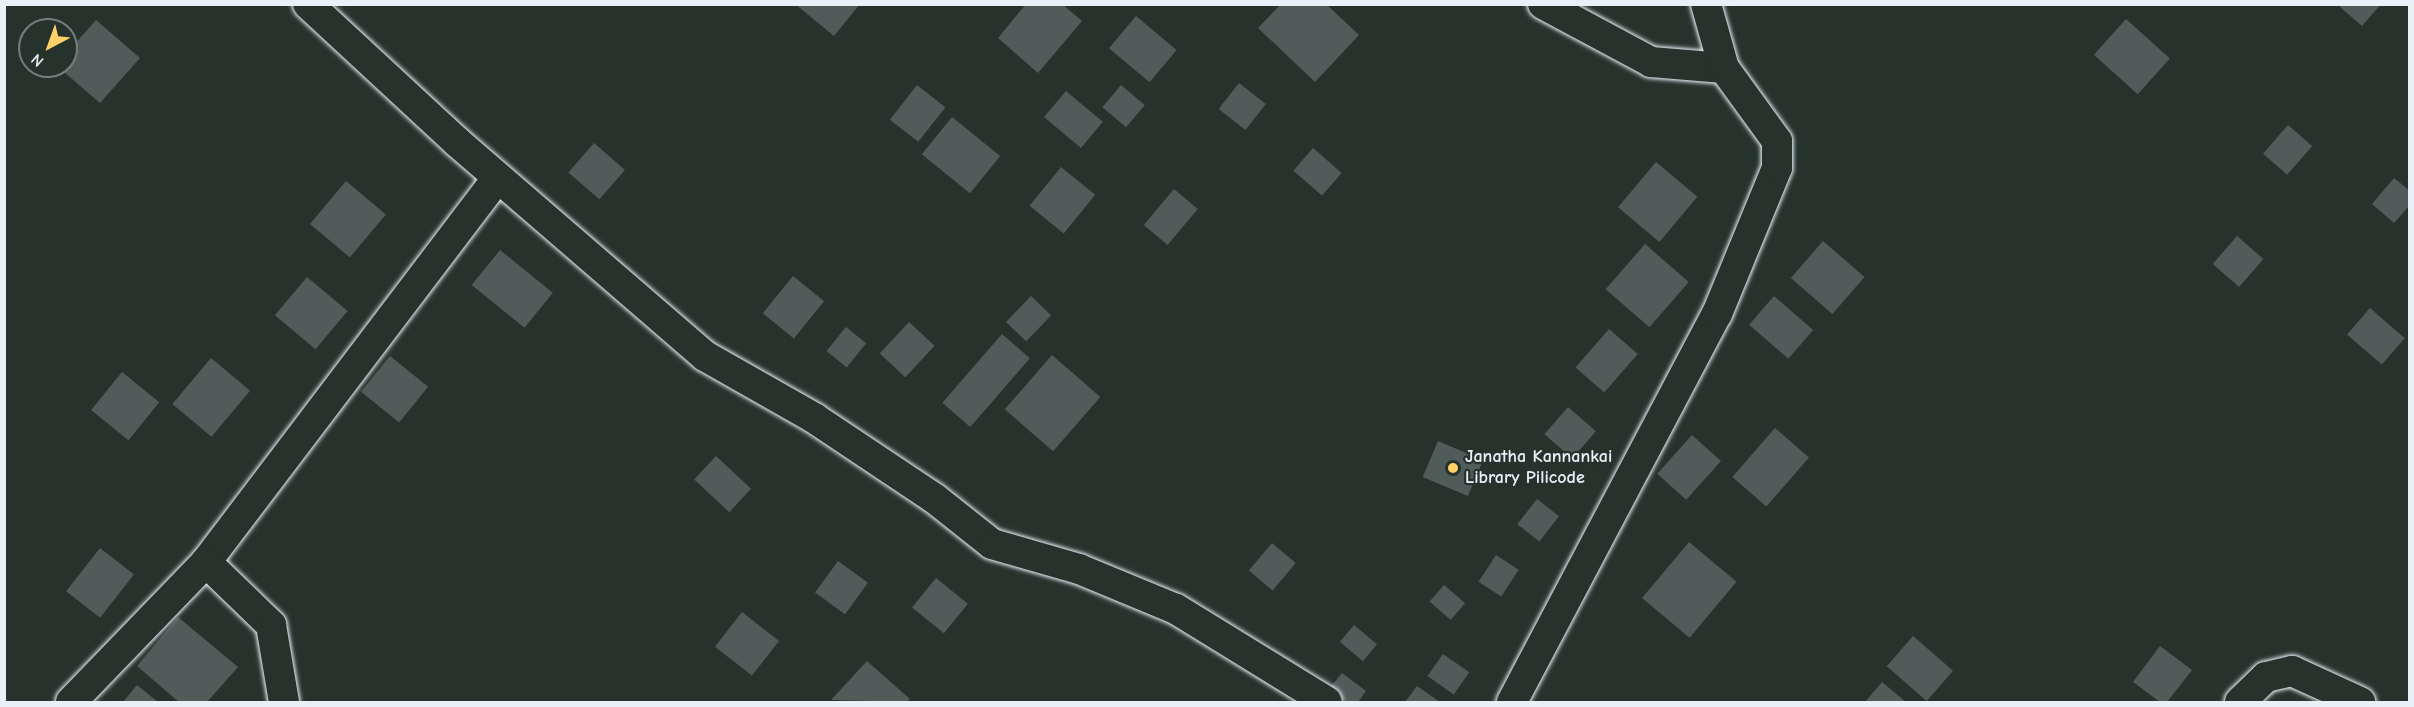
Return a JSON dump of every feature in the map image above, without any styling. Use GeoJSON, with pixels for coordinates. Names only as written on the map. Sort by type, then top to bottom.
{"type":"FeatureCollection","features":[{"type":"Feature","properties":{"kind":"street"},"geometry":{"type":"LineString","coordinates":[[308,4],[498,178],[705,356],[814,418],[934,498],[992,544],[1079,569],[1176,609],[1327,702]]}},
{"type":"Feature","properties":{"kind":"street"},"geometry":{"type":"LineString","coordinates":[[1542,4],[1651,62],[1724,68]]}},
{"type":"Feature","properties":{"kind":"street"},"geometry":{"type":"LineString","coordinates":[[1512,702],[1717,314],[1777,168],[1778,141],[1724,68],[1707,4]]}},
{"type":"Feature","properties":{"kind":"street"},"geometry":{"type":"LineString","coordinates":[[71,702],[206,562],[498,178]]}},
{"type":"Feature","properties":{"kind":"street"},"geometry":{"type":"LineString","coordinates":[[206,562],[271,625],[284,702]]}},
{"type":"Feature","properties":{"kind":"street"},"geometry":{"type":"LineString","coordinates":[[2240,702],[2266,677],[2292,671],[2360,702]]}},
{"type":"Feature","properties":{"kind":"building"},"geometry":{"type":"Polygon","coordinates":[[[795,4],[860,4],[834,36],[795,4]]]}},
{"type":"Feature","properties":{"kind":"building"},"geometry":{"type":"Polygon","coordinates":[[[1026,4],[1062,4],[1082,21],[1038,73],[998,38],[1026,4]]]}},
{"type":"Feature","properties":{"kind":"building"},"geometry":{"type":"Polygon","coordinates":[[[1281,4],[1326,4],[1359,35],[1315,82],[1258,28],[1281,4]]]}},
{"type":"Feature","properties":{"kind":"building"},"geometry":{"type":"Polygon","coordinates":[[[2343,4],[2381,4],[2362,26],[2340,7],[2343,4]]]}},
{"type":"Feature","properties":{"kind":"building"},"geometry":{"type":"Polygon","coordinates":[[[1136,16],[1177,50],[1150,82],[1109,48],[1136,16]]]}},
{"type":"Feature","properties":{"kind":"building"},"geometry":{"type":"Polygon","coordinates":[[[2126,19],[2170,58],[2138,94],[2094,55],[2126,19]]]}},
{"type":"Feature","properties":{"kind":"building"},"geometry":{"type":"Polygon","coordinates":[[[96,20],[140,58],[100,103],[71,78],[78,78],[78,40],[96,20]]]}},
{"type":"Feature","properties":{"kind":"building"},"geometry":{"type":"Polygon","coordinates":[[[1239,83],[1266,104],[1245,130],[1219,109],[1239,83]]]}},
{"type":"Feature","properties":{"kind":"building"},"geometry":{"type":"Polygon","coordinates":[[[917,85],[945,107],[918,142],[890,120],[917,85]]]}},
{"type":"Feature","properties":{"kind":"building"},"geometry":{"type":"Polygon","coordinates":[[[1121,85],[1145,105],[1126,127],[1102,107],[1121,85]]]}},
{"type":"Feature","properties":{"kind":"building"},"geometry":{"type":"Polygon","coordinates":[[[1066,91],[1103,122],[1081,148],[1044,117],[1066,91]]]}},
{"type":"Feature","properties":{"kind":"building"},"geometry":{"type":"Polygon","coordinates":[[[952,117],[1000,156],[970,193],[922,154],[952,117]]]}},
{"type":"Feature","properties":{"kind":"building"},"geometry":{"type":"Polygon","coordinates":[[[2288,125],[2312,146],[2287,175],[2263,154],[2288,125]]]}},
{"type":"Feature","properties":{"kind":"building"},"geometry":{"type":"Polygon","coordinates":[[[594,143],[625,170],[599,199],[568,172],[594,143]]]}},
{"type":"Feature","properties":{"kind":"building"},"geometry":{"type":"Polygon","coordinates":[[[1313,148],[1342,173],[1322,196],[1293,171],[1313,148]]]}},
{"type":"Feature","properties":{"kind":"building"},"geometry":{"type":"Polygon","coordinates":[[[1656,162],[1697,197],[1659,242],[1618,207],[1656,162]]]}},
{"type":"Feature","properties":{"kind":"building"},"geometry":{"type":"Polygon","coordinates":[[[1061,167],[1095,195],[1064,234],[1030,206],[1061,167]]]}},
{"type":"Feature","properties":{"kind":"building"},"geometry":{"type":"Polygon","coordinates":[[[2394,178],[2410,191],[2410,205],[2394,223],[2372,204],[2394,178]]]}},
{"type":"Feature","properties":{"kind":"building"},"geometry":{"type":"Polygon","coordinates":[[[346,181],[386,214],[350,257],[310,224],[346,181]]]}},
{"type":"Feature","properties":{"kind":"building"},"geometry":{"type":"Polygon","coordinates":[[[1174,189],[1198,209],[1168,245],[1144,225],[1174,189]]]}},
{"type":"Feature","properties":{"kind":"building"},"geometry":{"type":"Polygon","coordinates":[[[2237,236],[2263,259],[2239,287],[2213,264],[2237,236]]]}},
{"type":"Feature","properties":{"kind":"building"},"geometry":{"type":"Polygon","coordinates":[[[1823,241],[1865,277],[1832,314],[1791,278],[1823,241]]]}},
{"type":"Feature","properties":{"kind":"building"},"geometry":{"type":"Polygon","coordinates":[[[1645,244],[1689,282],[1649,327],[1606,289],[1645,244]]]}},
{"type":"Feature","properties":{"kind":"building"},"geometry":{"type":"Polygon","coordinates":[[[500,250],[553,293],[525,328],[472,285],[500,250]]]}},
{"type":"Feature","properties":{"kind":"building"},"geometry":{"type":"Polygon","coordinates":[[[793,276],[824,301],[794,338],[763,313],[793,276]]]}},
{"type":"Feature","properties":{"kind":"building"},"geometry":{"type":"Polygon","coordinates":[[[307,277],[348,311],[315,349],[275,315],[307,277]]]}},
{"type":"Feature","properties":{"kind":"building"},"geometry":{"type":"Polygon","coordinates":[[[1031,296],[1051,315],[1026,341],[1006,322],[1031,296]]]}},
{"type":"Feature","properties":{"kind":"building"},"geometry":{"type":"Polygon","coordinates":[[[1774,296],[1813,330],[1788,359],[1749,325],[1774,296]]]}},
{"type":"Feature","properties":{"kind":"building"},"geometry":{"type":"Polygon","coordinates":[[[2370,308],[2405,338],[2382,365],[2347,334],[2370,308]]]}},
{"type":"Feature","properties":{"kind":"building"},"geometry":{"type":"Polygon","coordinates":[[[909,322],[935,346],[905,377],[880,353],[909,322]]]}},
{"type":"Feature","properties":{"kind":"building"},"geometry":{"type":"Polygon","coordinates":[[[846,327],[866,343],[847,367],[826,351],[846,327]]]}},
{"type":"Feature","properties":{"kind":"building"},"geometry":{"type":"Polygon","coordinates":[[[1609,329],[1638,354],[1604,392],[1576,367],[1609,329]]]}},
{"type":"Feature","properties":{"kind":"building"},"geometry":{"type":"Polygon","coordinates":[[[1002,334],[1030,358],[970,427],[942,403],[1002,334]]]}},
{"type":"Feature","properties":{"kind":"building"},"geometry":{"type":"Polygon","coordinates":[[[1052,355],[1100,397],[1053,451],[1005,409],[1052,355]]]}},
{"type":"Feature","properties":{"kind":"building"},"geometry":{"type":"Polygon","coordinates":[[[390,356],[428,387],[399,423],[361,392],[390,356]]]}},
{"type":"Feature","properties":{"kind":"building"},"geometry":{"type":"Polygon","coordinates":[[[211,358],[250,391],[212,437],[172,404],[211,358]]]}},
{"type":"Feature","properties":{"kind":"building"},"geometry":{"type":"Polygon","coordinates":[[[122,372],[159,402],[128,440],[91,410],[122,372]]]}},
{"type":"Feature","properties":{"kind":"building"},"geometry":{"type":"Polygon","coordinates":[[[1568,407],[1596,431],[1572,458],[1544,434],[1568,407]]]}},
{"type":"Feature","properties":{"kind":"building"},"geometry":{"type":"Polygon","coordinates":[[[1775,428],[1809,458],[1766,507],[1732,477],[1775,428]]]}},
{"type":"Feature","properties":{"kind":"building"},"geometry":{"type":"Polygon","coordinates":[[[1692,435],[1721,461],[1686,500],[1657,474],[1692,435]]]}},
{"type":"Feature","properties":{"kind":"building","name":"Janatha Kannankai Library Pilicode"},"geometry":{"type":"Polygon","coordinates":[[[1438,441],[1483,460],[1468,496],[1423,477],[1438,441]]]}},
{"type":"Feature","properties":{"kind":"building"},"geometry":{"type":"Polygon","coordinates":[[[716,456],[751,489],[729,512],[694,479],[716,456]]]}},
{"type":"Feature","properties":{"kind":"building"},"geometry":{"type":"Polygon","coordinates":[[[1537,499],[1559,516],[1539,541],[1517,524],[1537,499]]]}},
{"type":"Feature","properties":{"kind":"building"},"geometry":{"type":"Polygon","coordinates":[[[1689,542],[1736,582],[1690,638],[1642,598],[1689,542]]]}},
{"type":"Feature","properties":{"kind":"building"},"geometry":{"type":"Polygon","coordinates":[[[1272,543],[1296,563],[1273,591],[1249,571],[1272,543]]]}},
{"type":"Feature","properties":{"kind":"building"},"geometry":{"type":"Polygon","coordinates":[[[100,548],[134,574],[100,618],[66,591],[100,548]]]}},
{"type":"Feature","properties":{"kind":"building"},"geometry":{"type":"Polygon","coordinates":[[[1496,555],[1519,570],[1501,597],[1479,582],[1496,555]]]}},
{"type":"Feature","properties":{"kind":"building"},"geometry":{"type":"Polygon","coordinates":[[[838,561],[868,583],[845,614],[815,593],[838,561]]]}},
{"type":"Feature","properties":{"kind":"building"},"geometry":{"type":"Polygon","coordinates":[[[936,578],[968,604],[944,633],[912,608],[936,578]]]}},
{"type":"Feature","properties":{"kind":"building"},"geometry":{"type":"Polygon","coordinates":[[[1444,585],[1465,603],[1451,620],[1430,602],[1444,585]]]}},
{"type":"Feature","properties":{"kind":"building"},"geometry":{"type":"Polygon","coordinates":[[[742,612],[779,641],[752,676],[715,647],[742,612]]]}},
{"type":"Feature","properties":{"kind":"building"},"geometry":{"type":"Polygon","coordinates":[[[178,617],[238,667],[207,702],[179,702],[137,666],[178,617]]]}},
{"type":"Feature","properties":{"kind":"building"},"geometry":{"type":"Polygon","coordinates":[[[1354,625],[1377,644],[1363,661],[1340,642],[1354,625]]]}},
{"type":"Feature","properties":{"kind":"building"},"geometry":{"type":"Polygon","coordinates":[[[1913,636],[1953,671],[1927,701],[1887,666],[1913,636]]]}},
{"type":"Feature","properties":{"kind":"building"},"geometry":{"type":"Polygon","coordinates":[[[2160,646],[2192,670],[2167,702],[2160,702],[2133,682],[2160,646]]]}},
{"type":"Feature","properties":{"kind":"building"},"geometry":{"type":"Polygon","coordinates":[[[1443,654],[1469,672],[1454,694],[1428,676],[1443,654]]]}},
{"type":"Feature","properties":{"kind":"building"},"geometry":{"type":"Polygon","coordinates":[[[867,661],[910,699],[907,702],[831,700],[867,661]]]}},
{"type":"Feature","properties":{"kind":"building"},"geometry":{"type":"Polygon","coordinates":[[[1342,673],[1366,691],[1358,702],[1347,702],[1329,689],[1342,673]]]}},
{"type":"Feature","properties":{"kind":"building"},"geometry":{"type":"Polygon","coordinates":[[[1882,682],[1906,702],[1865,702],[1882,682]]]}},
{"type":"Feature","properties":{"kind":"building"},"geometry":{"type":"Polygon","coordinates":[[[137,685],[158,702],[123,702],[137,685]]]}},
{"type":"Feature","properties":{"kind":"building"},"geometry":{"type":"Polygon","coordinates":[[[1417,686],[1440,702],[1405,702],[1417,686]]]}},
{"type":"Feature","properties":{"kind":"place","name":"Janatha Kannankai Library Pilicode"},"geometry":{"type":"Point","coordinates":[1453,468]}}]}
